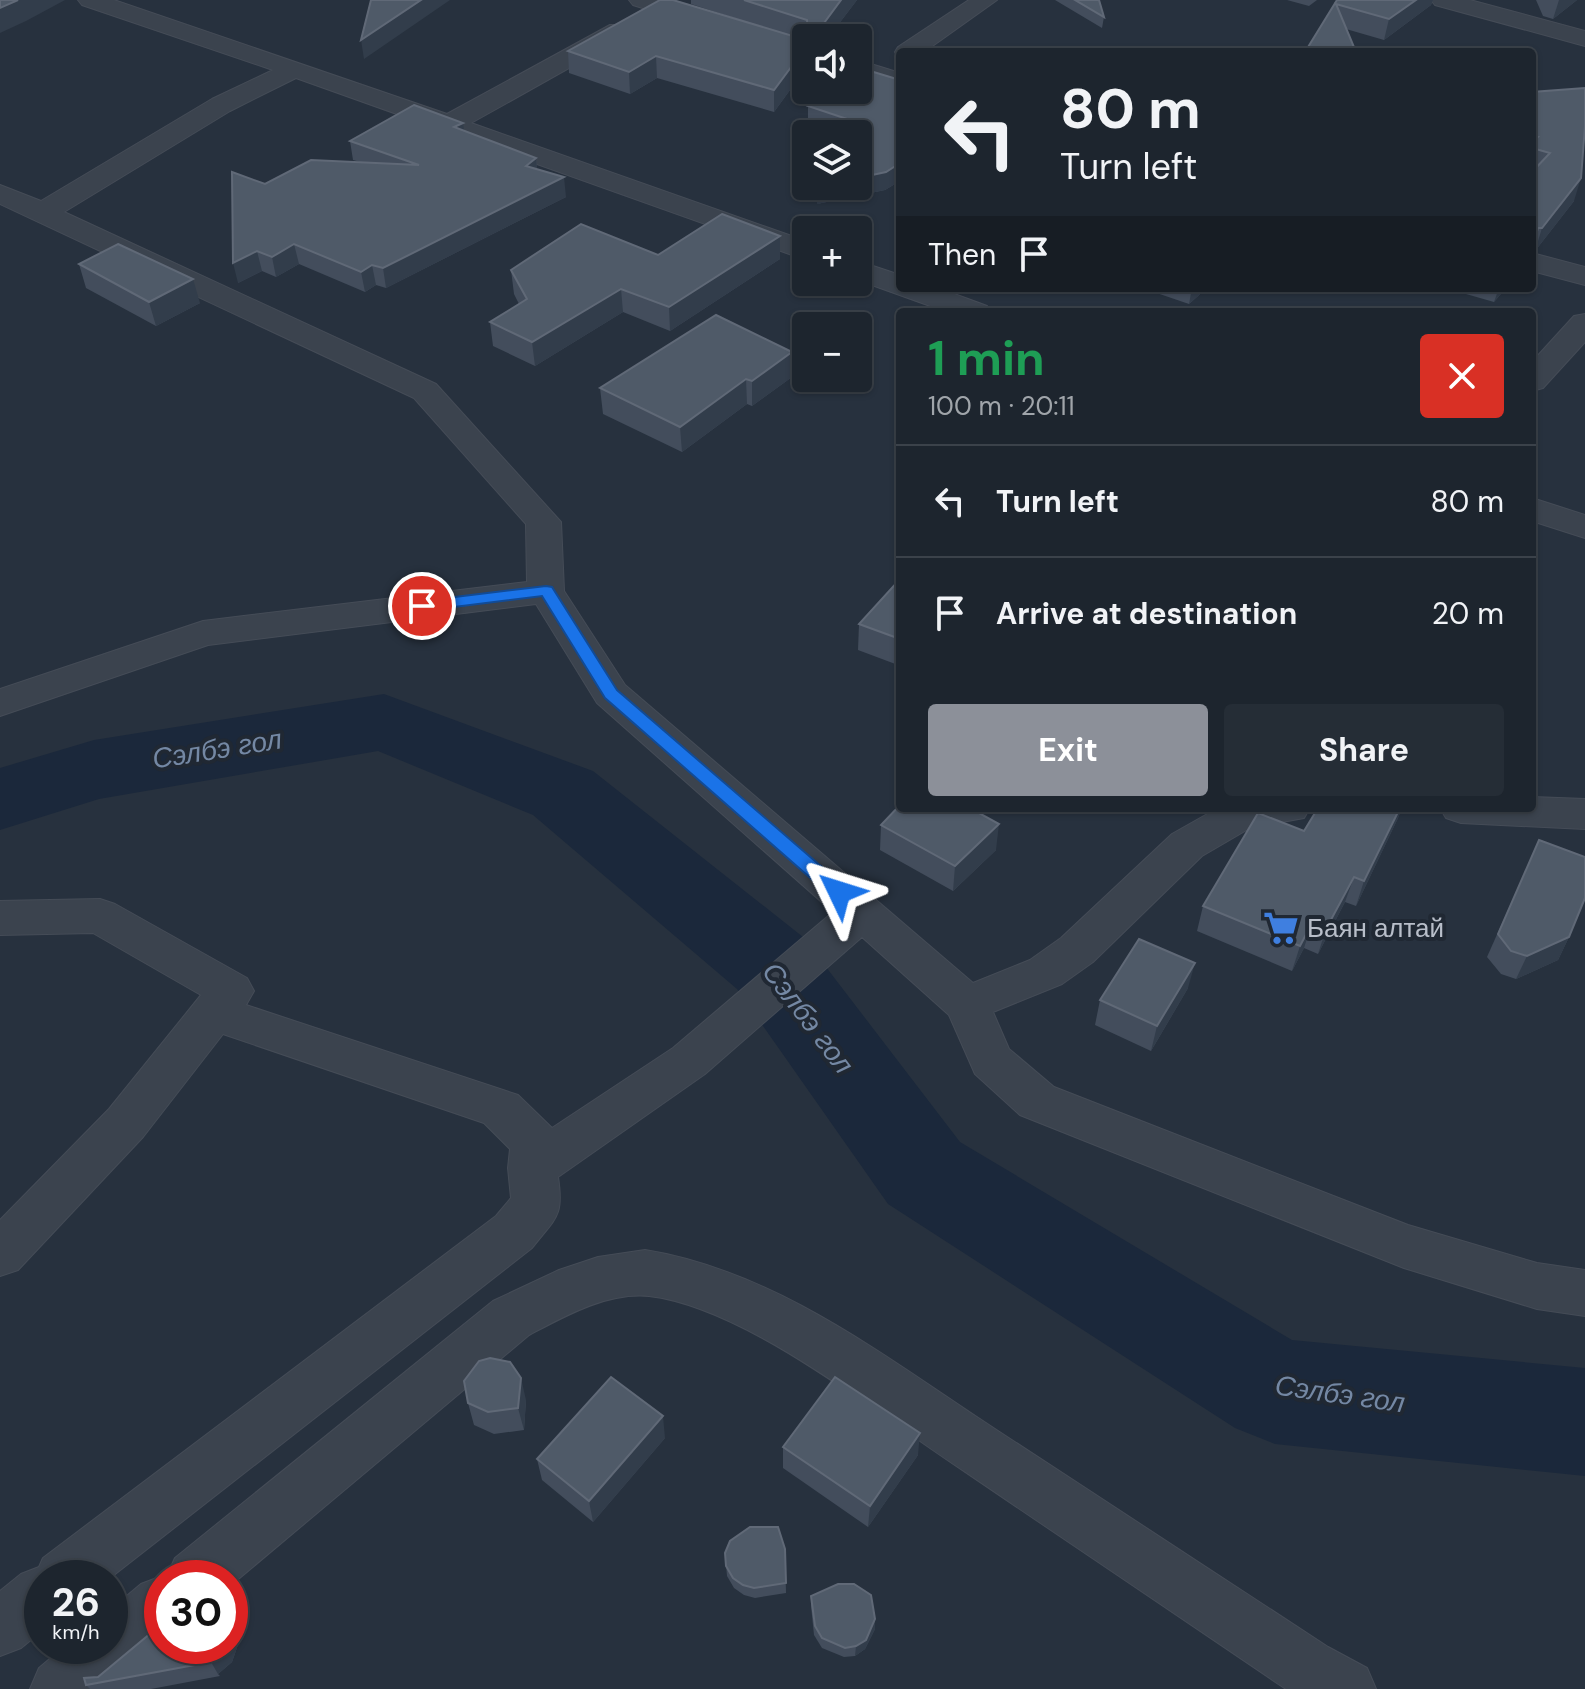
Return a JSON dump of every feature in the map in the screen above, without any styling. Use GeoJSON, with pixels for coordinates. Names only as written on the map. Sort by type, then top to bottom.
{"type":"FeatureCollection","features":[{"type":"Feature","properties":{"kind":"street"},"geometry":{"type":"LineString","coordinates":[[90,0],[295,69],[792,246]]}},
{"type":"Feature","properties":{"kind":"street"},"geometry":{"type":"LineString","coordinates":[[913,48],[985,0]]}},
{"type":"Feature","properties":{"kind":"street"},"geometry":{"type":"LineString","coordinates":[[1443,0],[1481,4],[1585,39]]}},
{"type":"Feature","properties":{"kind":"street"},"geometry":{"type":"LineString","coordinates":[[449,124],[652,3],[792,48]]}},
{"type":"Feature","properties":{"kind":"street"},"geometry":{"type":"LineString","coordinates":[[872,69],[896,59]]}},
{"type":"Feature","properties":{"kind":"street"},"geometry":{"type":"LineString","coordinates":[[42,213],[221,105],[295,69]]}},
{"type":"Feature","properties":{"kind":"street"},"geometry":{"type":"LineString","coordinates":[[872,73],[896,80]]}},
{"type":"Feature","properties":{"kind":"street"},"geometry":{"type":"LineString","coordinates":[[0,193],[425,391],[543,522],[546,591],[611,694],[967,1004],[991,1061],[1037,1101],[1404,1246],[1537,1286],[1585,1293]]}},
{"type":"Feature","properties":{"kind":"street"},"geometry":{"type":"LineString","coordinates":[[1536,263],[1585,276]]}},
{"type":"Feature","properties":{"kind":"street"},"geometry":{"type":"LineString","coordinates":[[872,275],[896,284]]}},
{"type":"Feature","properties":{"kind":"street"},"geometry":{"type":"LineString","coordinates":[[920,292],[965,308]]}},
{"type":"Feature","properties":{"kind":"street"},"geometry":{"type":"LineString","coordinates":[[1536,377],[1585,323]]}},
{"type":"Feature","properties":{"kind":"street"},"geometry":{"type":"LineString","coordinates":[[1536,510],[1585,527]]}},
{"type":"Feature","properties":{"kind":"street"},"geometry":{"type":"LineString","coordinates":[[0,703],[203,633],[546,591]]}},
{"type":"Feature","properties":{"kind":"street"},"geometry":{"type":"LineString","coordinates":[[967,1004],[1046,972],[1077,950],[1187,845],[1241,814],[1257,812]]}},
{"type":"Feature","properties":{"kind":"street"},"geometry":{"type":"LineString","coordinates":[[1536,812],[1585,814]]}},
{"type":"Feature","properties":{"kind":"street"},"geometry":{"type":"LineString","coordinates":[[532,1168],[689,1061],[862,912]]}},
{"type":"Feature","properties":{"kind":"street"},"geometry":{"type":"LineString","coordinates":[[0,918],[100,916],[231,991],[126,1123],[0,1254]]}},
{"type":"Feature","properties":{"kind":"street"},"geometry":{"type":"LineString","coordinates":[[86,1560],[514,1232],[537,1204],[532,1168],[535,1142],[501,1109],[214,1013]]}},
{"type":"Feature","properties":{"kind":"street"},"geometry":{"type":"LineString","coordinates":[[217,1560],[511,1318],[559,1293],[585,1284],[645,1273],[682,1279],[732,1297],[829,1350],[1281,1651],[1346,1689]]}},
{"type":"Feature","properties":{"kind":"street"},"geometry":{"type":"LineString","coordinates":[[0,1627],[24,1609]]}},
{"type":"Feature","properties":{"kind":"street"},"geometry":{"type":"LineString","coordinates":[[60,1689],[144,1620]]}},
{"type":"Feature","properties":{"kind":"building"},"geometry":{"type":"Polygon","coordinates":[[[0,0],[18,0],[0,8],[0,0]]]}},
{"type":"Feature","properties":{"kind":"building"},"geometry":{"type":"Polygon","coordinates":[[[371,0],[421,0],[361,40],[371,0]]]}},
{"type":"Feature","properties":{"kind":"building"},"geometry":{"type":"Polygon","coordinates":[[[660,0],[673,0],[792,36],[792,66],[774,90],[656,56],[629,72],[568,51],[660,0]]]}},
{"type":"Feature","properties":{"kind":"building"},"geometry":{"type":"Polygon","coordinates":[[[744,0],[841,0],[823,24],[807,24],[807,20],[744,0]]]}},
{"type":"Feature","properties":{"kind":"building"},"geometry":{"type":"Polygon","coordinates":[[[1075,0],[1099,0],[1104,17],[1075,0]]]}},
{"type":"Feature","properties":{"kind":"building"},"geometry":{"type":"Polygon","coordinates":[[[1337,0],[1416,0],[1389,19],[1336,4],[1354,48],[1307,48],[1337,0]]]}},
{"type":"Feature","properties":{"kind":"building"},"geometry":{"type":"Polygon","coordinates":[[[872,72],[896,79],[896,166],[872,175],[872,120],[850,120],[808,106],[872,104],[872,72]]]}},
{"type":"Feature","properties":{"kind":"building"},"geometry":{"type":"Polygon","coordinates":[[[1585,88],[1581,178],[1542,228],[1538,228],[1536,235],[1536,168],[1550,153],[1536,149],[1536,92],[1585,88]]]}},
{"type":"Feature","properties":{"kind":"building"},"geometry":{"type":"Polygon","coordinates":[[[414,105],[463,123],[454,127],[536,158],[526,166],[564,177],[383,268],[372,265],[361,272],[294,244],[272,257],[257,251],[233,263],[232,172],[265,184],[311,160],[419,165],[350,141],[414,105]]]}},
{"type":"Feature","properties":{"kind":"building"},"geometry":{"type":"Polygon","coordinates":[[[722,214],[780,236],[669,307],[621,289],[532,342],[490,322],[527,299],[511,270],[581,224],[658,255],[722,214]]]}},
{"type":"Feature","properties":{"kind":"building"},"geometry":{"type":"Polygon","coordinates":[[[118,244],[193,279],[149,302],[79,264],[118,244]]]}},
{"type":"Feature","properties":{"kind":"building"},"geometry":{"type":"Polygon","coordinates":[[[716,315],[792,352],[752,381],[746,379],[680,427],[600,388],[716,315]]]}},
{"type":"Feature","properties":{"kind":"building"},"geometry":{"type":"Polygon","coordinates":[[[896,583],[896,638],[859,624],[896,583]]]}},
{"type":"Feature","properties":{"kind":"building"},"geometry":{"type":"Polygon","coordinates":[[[896,809],[896,812],[977,812],[999,824],[955,866],[881,825],[896,809]]]}},
{"type":"Feature","properties":{"kind":"building"},"geometry":{"type":"Polygon","coordinates":[[[1316,812],[1398,812],[1364,881],[1354,877],[1326,929],[1312,923],[1300,946],[1203,906],[1258,813],[1304,831],[1316,812]]]}},
{"type":"Feature","properties":{"kind":"building"},"geometry":{"type":"Polygon","coordinates":[[[1539,840],[1585,857],[1585,898],[1569,937],[1527,956],[1511,951],[1498,934],[1539,840]]]}},
{"type":"Feature","properties":{"kind":"building"},"geometry":{"type":"Polygon","coordinates":[[[1139,939],[1195,963],[1157,1026],[1100,1000],[1139,939]]]}},
{"type":"Feature","properties":{"kind":"building"},"geometry":{"type":"Polygon","coordinates":[[[490,1358],[510,1362],[521,1378],[518,1408],[488,1412],[468,1403],[464,1381],[479,1361],[490,1358]]]}},
{"type":"Feature","properties":{"kind":"building"},"geometry":{"type":"Polygon","coordinates":[[[611,1377],[663,1416],[589,1501],[537,1459],[611,1377]]]}},
{"type":"Feature","properties":{"kind":"building"},"geometry":{"type":"Polygon","coordinates":[[[835,1377],[920,1433],[870,1506],[783,1447],[835,1377]]]}},
{"type":"Feature","properties":{"kind":"building"},"geometry":{"type":"Polygon","coordinates":[[[750,1527],[778,1527],[785,1549],[786,1583],[754,1588],[733,1578],[726,1566],[725,1553],[730,1541],[750,1527]]]}},
{"type":"Feature","properties":{"kind":"building"},"geometry":{"type":"Polygon","coordinates":[[[838,1584],[854,1584],[871,1595],[875,1619],[866,1640],[856,1646],[845,1648],[822,1638],[815,1626],[811,1596],[838,1584]]]}},
{"type":"Feature","properties":{"kind":"building"},"geometry":{"type":"Polygon","coordinates":[[[144,1639],[144,1664],[200,1664],[86,1685],[84,1678],[98,1677],[114,1664],[128,1664],[128,1652],[144,1639]]]}},
{"type":"Feature","properties":{"kind":"waterway","name":"Сэлбэ гол"},"geometry":{"type":"LineString","coordinates":[[0,799],[94,770],[384,722],[563,793],[770,963],[924,1173],[1275,1391],[1585,1422]]}},
{"type":"Feature","properties":{"kind":"place","name":"Баян алтай"},"geometry":{"type":"Point","coordinates":[1281,928]}},
{"type":"Feature","properties":{"kind":"route"},"geometry":{"type":"LineString","coordinates":[[422,606],[546,591],[611,694],[839,892]]}}]}
